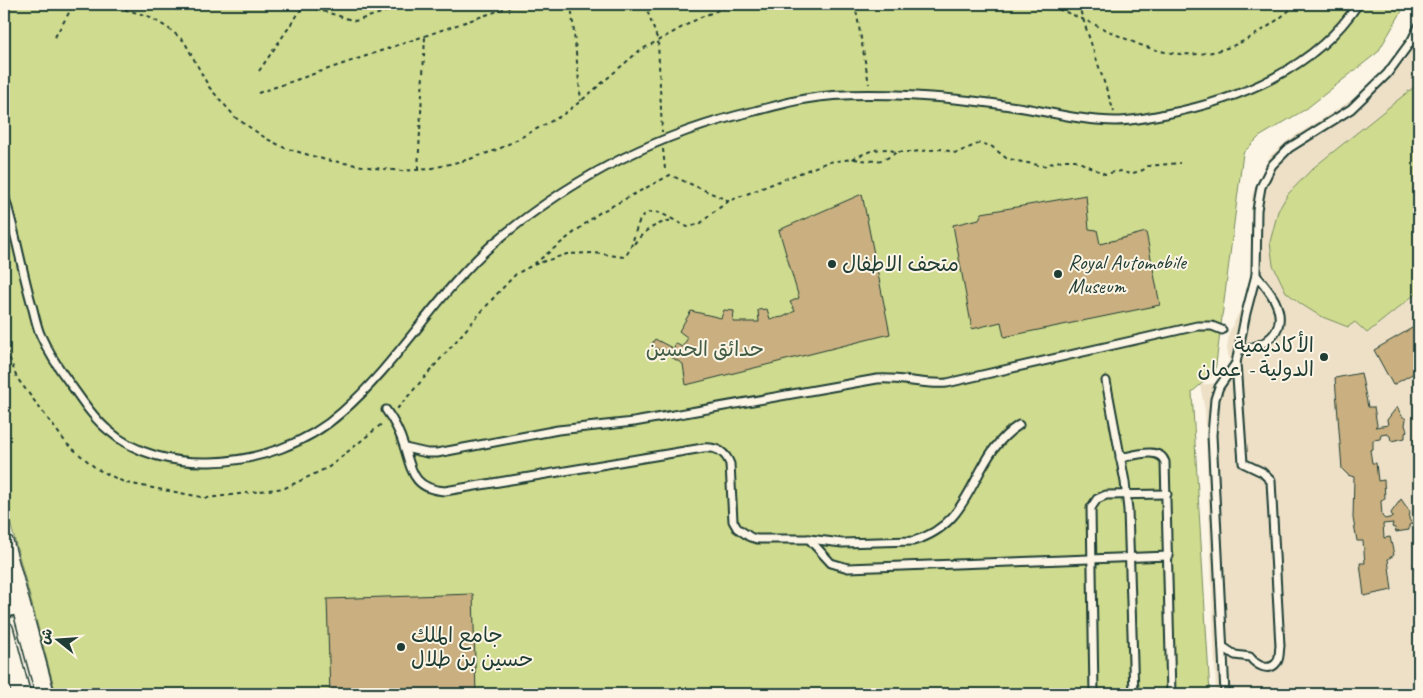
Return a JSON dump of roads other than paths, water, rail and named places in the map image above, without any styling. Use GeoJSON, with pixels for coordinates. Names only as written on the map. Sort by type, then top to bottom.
{"type":"FeatureCollection","features":[{"type":"Feature","properties":{"kind":"street"},"geometry":{"type":"LineString","coordinates":[[4,543],[12,608],[45,694]]}},
{"type":"Feature","properties":{"kind":"street"},"geometry":{"type":"LineString","coordinates":[[4,630],[21,694]]}},
{"type":"Feature","properties":{"kind":"lane"},"geometry":{"type":"LineString","coordinates":[[4,195],[40,333],[56,365],[85,405],[109,432],[146,454],[190,463],[227,462],[262,455],[303,439],[337,417],[370,387],[467,269],[493,244],[561,193],[604,167],[662,139],[749,112],[808,99],[871,94],[973,101],[1078,117],[1118,121],[1203,107],[1235,96],[1276,76],[1320,48],[1339,30],[1358,4]]}},
{"type":"Feature","properties":{"kind":"lane"},"geometry":{"type":"LineString","coordinates":[[1223,648],[1235,655],[1250,657],[1255,664],[1264,668],[1271,667],[1279,658],[1280,646],[1271,481],[1262,472],[1243,463],[1236,363],[1256,275],[1256,210],[1261,187],[1272,165],[1289,148],[1351,108],[1387,74],[1412,40],[1419,26]]}},
{"type":"Feature","properties":{"kind":"lane"},"geometry":{"type":"LineString","coordinates":[[1239,350],[1252,349],[1264,344],[1273,335],[1278,324],[1276,302],[1256,275]]}},
{"type":"Feature","properties":{"kind":"lane"},"geometry":{"type":"LineString","coordinates":[[405,448],[437,453],[558,430],[649,420],[877,380],[901,379],[928,384],[947,383],[1197,326],[1212,326],[1222,330]]}},
{"type":"Feature","properties":{"kind":"lane"},"geometry":{"type":"LineString","coordinates":[[1225,694],[1212,435],[1219,387],[1236,363]]}},
{"type":"Feature","properties":{"kind":"lane"},"geometry":{"type":"LineString","coordinates":[[1106,381],[1127,494],[1134,694]]}},
{"type":"Feature","properties":{"kind":"lane"},"geometry":{"type":"LineString","coordinates":[[388,413],[405,448],[410,470],[428,488],[445,491],[703,448],[714,448],[724,454],[730,464],[732,513],[737,528],[743,533],[757,539],[809,539],[842,543],[903,542],[932,534],[949,521],[962,505],[987,458],[999,441],[1006,433],[1019,426]]}},
{"type":"Feature","properties":{"kind":"lane"},"geometry":{"type":"LineString","coordinates":[[1120,458],[1156,453],[1162,456],[1165,462],[1169,556],[1171,694]]}},
{"type":"Feature","properties":{"kind":"lane"},"geometry":{"type":"LineString","coordinates":[[1094,694],[1090,514],[1093,503],[1101,496],[1167,494]]}},
{"type":"Feature","properties":{"kind":"lane"},"geometry":{"type":"LineString","coordinates":[[809,539],[831,563],[848,568],[1169,556]]}},
{"type":"Feature","properties":{"kind":"place","name":"متحف الاطفال"},"geometry":{"type":"Point","coordinates":[832,264]}},
{"type":"Feature","properties":{"kind":"place","name":"Royal Automobile Museum"},"geometry":{"type":"Point","coordinates":[1058,274]}},
{"type":"Feature","properties":{"kind":"place","name":"الأكاديمية الدولية - عمان"},"geometry":{"type":"Point","coordinates":[1324,357]}},
{"type":"Feature","properties":{"kind":"place","name":"جامع الملك حسين بن طلال"},"geometry":{"type":"Point","coordinates":[401,647]}},
{"type":"Feature","properties":{"kind":"park label","name":"حدائق الحسين"},"geometry":{"type":"Point","coordinates":[705,349]}}]}
